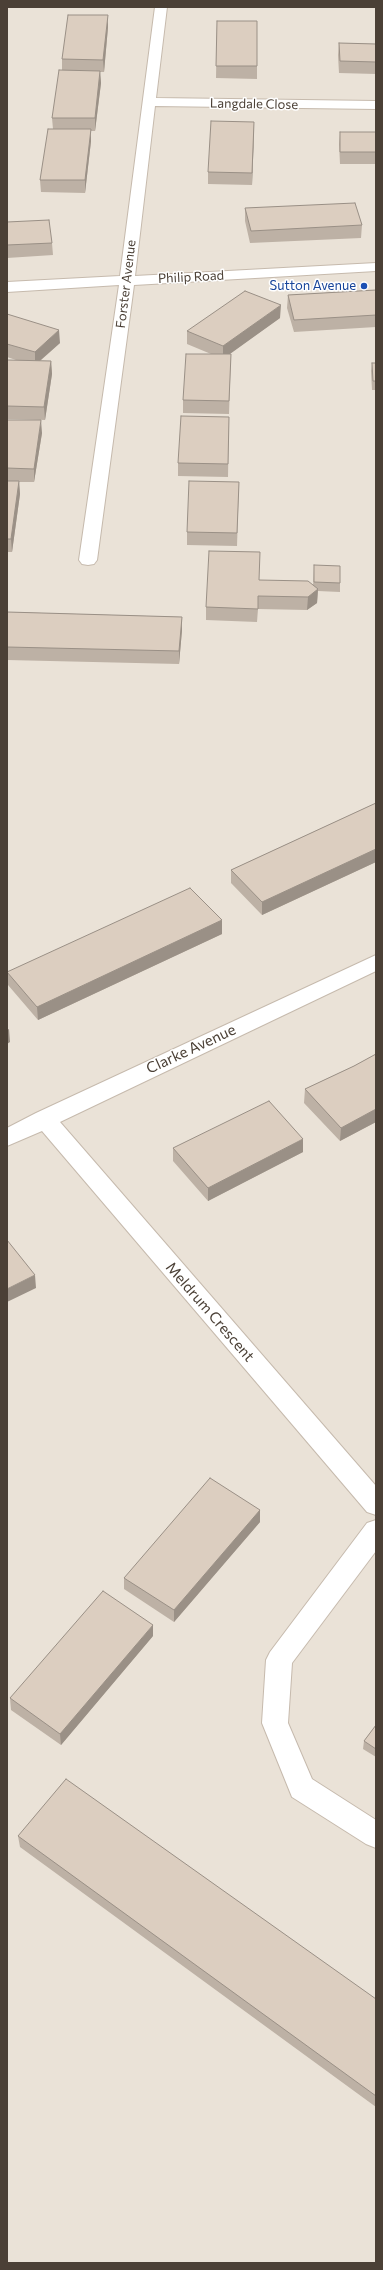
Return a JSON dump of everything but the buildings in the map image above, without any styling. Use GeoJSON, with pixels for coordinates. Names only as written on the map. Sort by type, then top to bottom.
{"type":"FeatureCollection","features":[{"type":"Feature","properties":{"kind":"street","name":"Forster Avenue"},"geometry":{"type":"LineString","coordinates":[[88,560],[127,280],[161,7]]}},
{"type":"Feature","properties":{"kind":"street","name":"Langdale Close"},"geometry":{"type":"LineString","coordinates":[[148,102],[376,105]]}},
{"type":"Feature","properties":{"kind":"street"},"geometry":{"type":"LineString","coordinates":[[361,105],[363,120]]}},
{"type":"Feature","properties":{"kind":"street","name":"Philip Road"},"geometry":{"type":"LineString","coordinates":[[7,287],[376,267]]}},
{"type":"Feature","properties":{"kind":"street","name":"Clarke Avenue"},"geometry":{"type":"LineString","coordinates":[[7,1138],[44,1119],[376,962]]}},
{"type":"Feature","properties":{"kind":"street","name":"Meldrum Crescent"},"geometry":{"type":"LineString","coordinates":[[44,1119],[376,1504]]}},
{"type":"Feature","properties":{"kind":"street"},"geometry":{"type":"LineString","coordinates":[[376,1531],[279,1660],[275,1723],[302,1788],[376,1835]]}},
{"type":"Feature","properties":{"kind":"shaded area"},"geometry":{"type":"Polygon","coordinates":[[[7,7],[376,7],[376,2263],[7,2263],[7,7]]]}},
{"type":"Feature","properties":{"kind":"place","name":"Sutton Avenue"},"geometry":{"type":"Point","coordinates":[364,286]}}]}
